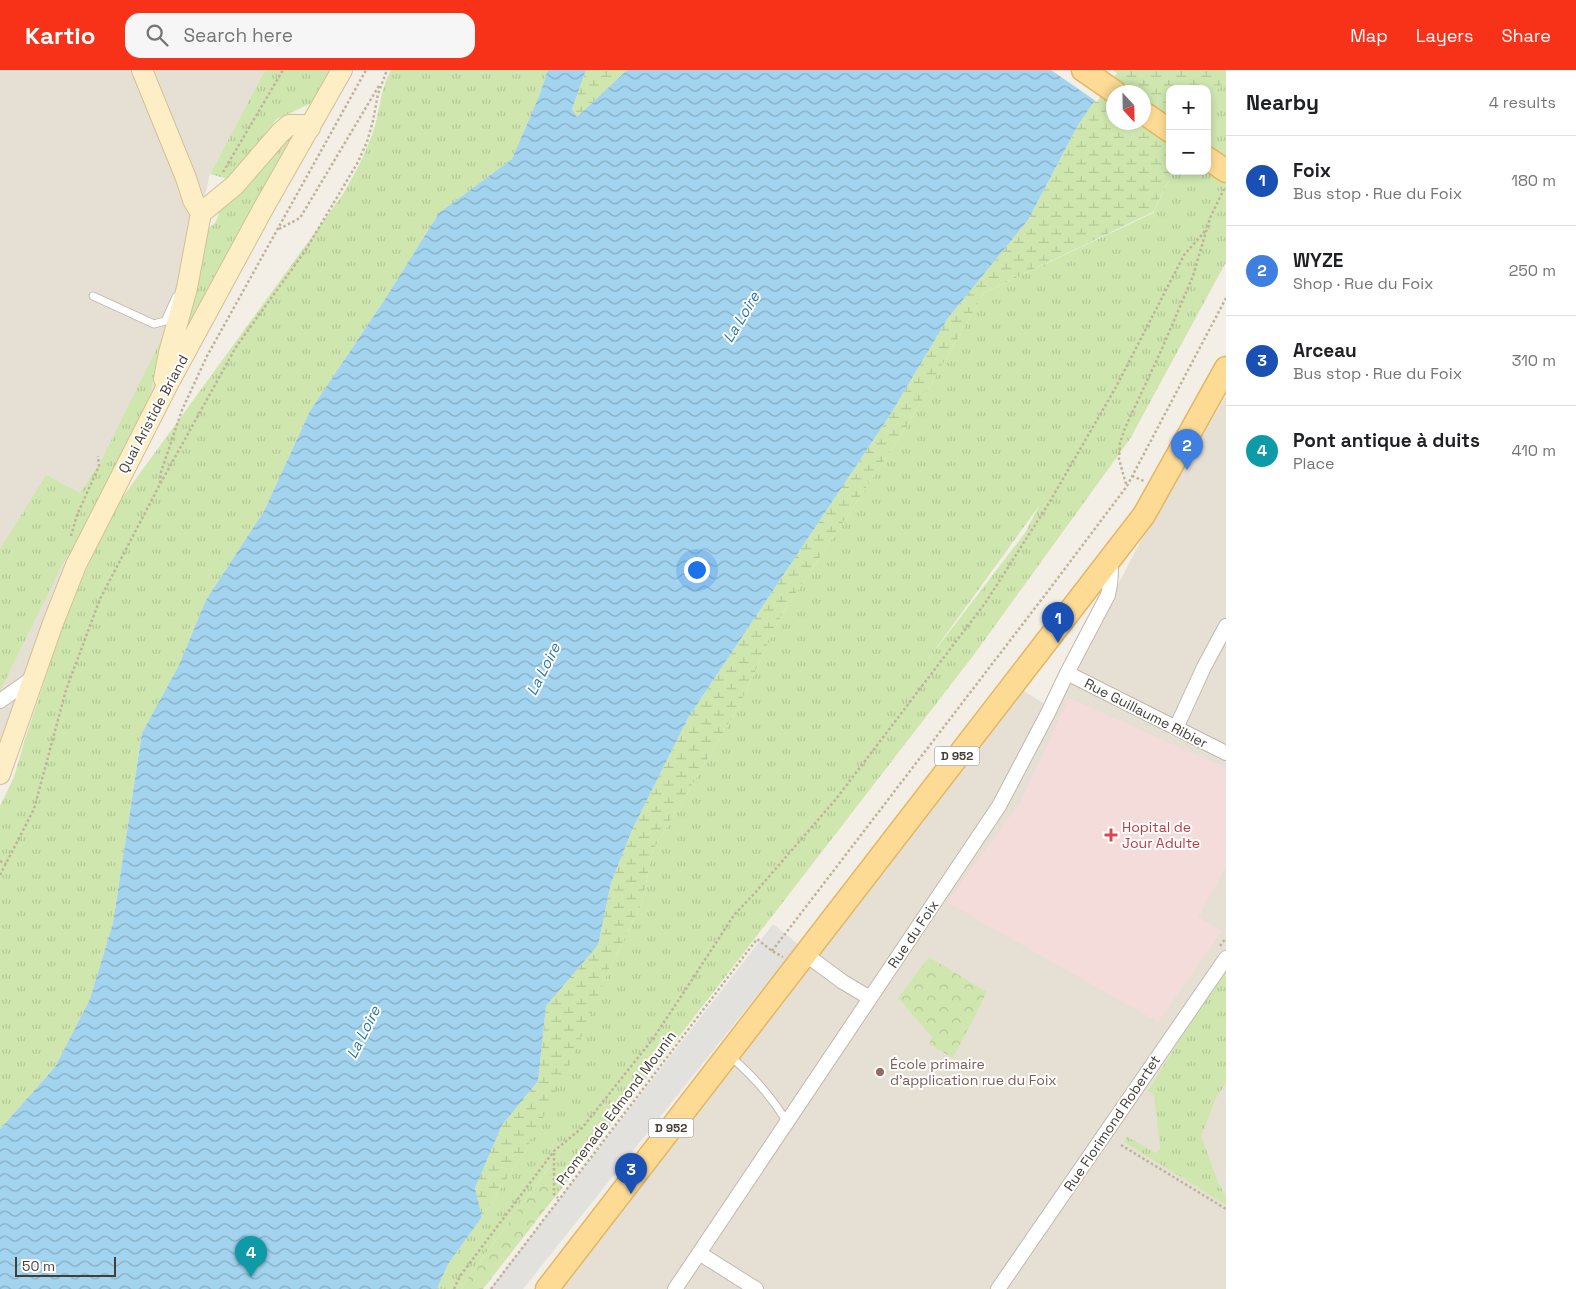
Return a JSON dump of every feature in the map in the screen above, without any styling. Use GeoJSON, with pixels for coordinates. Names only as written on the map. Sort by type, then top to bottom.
{"type":"FeatureCollection","features":[{"type":"Feature","properties":{"kind":"main road"},"geometry":{"type":"LineString","coordinates":[[142,70],[186,178],[193,200],[200,213],[187,288],[164,378],[168,384]]}},
{"type":"Feature","properties":{"kind":"main road","name":"Quai Aristide Briand"},"geometry":{"type":"LineString","coordinates":[[0,774],[76,565],[168,384],[264,207],[342,70]]}},
{"type":"Feature","properties":{"kind":"main road"},"geometry":{"type":"LineString","coordinates":[[1083,70],[1106,86]]}},
{"type":"Feature","properties":{"kind":"main road"},"geometry":{"type":"LineString","coordinates":[[1151,118],[1169,130]]}},
{"type":"Feature","properties":{"kind":"main road"},"geometry":{"type":"LineString","coordinates":[[200,213],[235,185],[289,125],[303,124],[310,128]]}},
{"type":"Feature","properties":{"kind":"main road"},"geometry":{"type":"LineString","coordinates":[[1211,161],[1226,171]]}},
{"type":"Feature","properties":{"kind":"main road","name":"D 952"},"geometry":{"type":"LineString","coordinates":[[547,1289],[1144,515],[1226,368]]}},
{"type":"Feature","properties":{"kind":"street","name":"Rue du Foix"},"geometry":{"type":"LineString","coordinates":[[675,1289],[999,806],[1108,596],[1112,569],[1110,559]]}},
{"type":"Feature","properties":{"kind":"street"},"geometry":{"type":"LineString","coordinates":[[1176,728],[1204,666],[1226,626]]}},
{"type":"Feature","properties":{"kind":"street","name":"Rue Guillaume Ribier"},"geometry":{"type":"LineString","coordinates":[[1067,673],[1226,753]]}},
{"type":"Feature","properties":{"kind":"street"},"geometry":{"type":"LineString","coordinates":[[0,701],[35,676]]}},
{"type":"Feature","properties":{"kind":"street"},"geometry":{"type":"LineString","coordinates":[[805,954],[843,982],[870,998]]}},
{"type":"Feature","properties":{"kind":"street","name":"Rue Florimond Robertet"},"geometry":{"type":"LineString","coordinates":[[998,1289],[1226,958]]}},
{"type":"Feature","properties":{"kind":"street"},"geometry":{"type":"LineString","coordinates":[[699,1253],[756,1289]]}},
{"type":"Feature","properties":{"kind":"lane"},"geometry":{"type":"LineString","coordinates":[[93,296],[154,324],[164,321],[179,290],[187,288]]}},
{"type":"Feature","properties":{"kind":"lane"},"geometry":{"type":"LineString","coordinates":[[728,1054],[761,1086],[781,1111],[787,1122]]}},
{"type":"Feature","properties":{"kind":"path"},"geometry":{"type":"LineString","coordinates":[[220,177],[283,70]]}},
{"type":"Feature","properties":{"kind":"path"},"geometry":{"type":"LineString","coordinates":[[159,486],[161,472],[182,410],[208,356],[366,70]]}},
{"type":"Feature","properties":{"kind":"path"},"geometry":{"type":"LineString","coordinates":[[279,229],[300,218],[388,70]]}},
{"type":"Feature","properties":{"kind":"path"},"geometry":{"type":"LineString","coordinates":[[0,875],[34,809],[66,690],[100,599],[159,486],[236,347],[305,251],[358,162],[367,142],[383,79]]}},
{"type":"Feature","properties":{"kind":"path"},"geometry":{"type":"LineString","coordinates":[[1127,486],[1119,459],[1120,443],[1193,276],[1213,210],[1226,186]]}},
{"type":"Feature","properties":{"kind":"path"},"geometry":{"type":"LineString","coordinates":[[454,1289],[460,1276],[554,1151],[582,1128],[652,1040],[734,915],[753,896],[836,799],[986,602],[1049,503],[1111,396],[1184,255],[1206,230]]}},
{"type":"Feature","properties":{"kind":"path"},"geometry":{"type":"LineString","coordinates":[[1127,486],[1226,298]]}},
{"type":"Feature","properties":{"kind":"path"},"geometry":{"type":"LineString","coordinates":[[70,538],[77,515],[99,466],[98,456]]}},
{"type":"Feature","properties":{"kind":"path","name":"Promenade Edmond Mounin"},"geometry":{"type":"LineString","coordinates":[[491,1289],[558,1198],[757,939],[772,951],[1045,596],[1127,486]]}},
{"type":"Feature","properties":{"kind":"path"},"geometry":{"type":"LineString","coordinates":[[0,861],[6,864]]}},
{"type":"Feature","properties":{"kind":"path"},"geometry":{"type":"LineString","coordinates":[[1121,1145],[1226,1209]]}},
{"type":"Feature","properties":{"kind":"path"},"geometry":{"type":"LineString","coordinates":[[554,1151],[554,1194],[558,1198]]}},
{"type":"Feature","properties":{"kind":"shaded area"},"geometry":{"type":"Polygon","coordinates":[[[0,70],[265,70],[210,174],[169,353],[0,776],[0,70]]]}},
{"type":"Feature","properties":{"kind":"shaded area"},"geometry":{"type":"Polygon","coordinates":[[[1226,396],[1226,1289],[561,1289],[1021,689],[1054,710],[1138,546],[1226,396]]]}},
{"type":"Feature","properties":{"kind":"shaded area","name":"Hopital de Jour Adulte"},"geometry":{"type":"Polygon","coordinates":[[[1069,698],[1226,768],[1226,867],[1198,917],[1222,931],[1158,1022],[947,902],[1020,803],[1069,698]]]}},
{"type":"Feature","properties":{"kind":"shaded area"},"geometry":{"type":"Polygon","coordinates":[[[773,924],[798,944],[523,1289],[490,1289],[773,924]]]}},
{"type":"Feature","properties":{"kind":"green space"},"geometry":{"type":"Polygon","coordinates":[[[265,70],[332,70],[314,102],[277,119],[228,179],[210,174],[265,70]]]}},
{"type":"Feature","properties":{"kind":"green space"},"geometry":{"type":"Polygon","coordinates":[[[391,70],[548,70],[512,159],[439,213],[385,299],[310,411],[264,511],[206,600],[179,665],[142,733],[113,923],[90,999],[55,1067],[0,1129],[0,806],[14,777],[72,599],[119,502],[343,194],[357,169],[375,126],[383,91],[391,70]]]}},
{"type":"Feature","properties":{"kind":"green space"},"geometry":{"type":"Polygon","coordinates":[[[586,70],[627,70],[577,117],[572,109],[586,70]]]}},
{"type":"Feature","properties":{"kind":"green space"},"geometry":{"type":"Polygon","coordinates":[[[1116,70],[1226,70],[1226,80],[1211,100],[1211,85],[1166,85],[1166,175],[1172,175],[1153,212],[984,293],[905,429],[782,614],[738,708],[653,850],[642,903],[608,972],[568,1069],[527,1148],[482,1217],[475,1188],[502,1125],[538,1081],[546,1006],[598,945],[611,883],[632,830],[688,718],[890,415],[948,318],[1028,220],[1078,125],[1116,70]]]}},
{"type":"Feature","properties":{"kind":"green space"},"geometry":{"type":"Polygon","coordinates":[[[1226,80],[1226,262],[1130,439],[973,656],[559,1192],[550,1203],[549,1167],[461,1289],[437,1289],[448,1264],[482,1217],[527,1148],[642,903],[653,850],[738,708],[782,614],[905,429],[984,293],[1153,213],[1172,175],[1211,175],[1211,100],[1226,80]],[[1039,506],[926,662],[1025,533],[1039,506]]]}},
{"type":"Feature","properties":{"kind":"green space"},"geometry":{"type":"Polygon","coordinates":[[[293,133],[296,139],[187,335],[182,332],[208,228],[218,217],[220,208],[293,133]]]}},
{"type":"Feature","properties":{"kind":"green space"},"geometry":{"type":"Polygon","coordinates":[[[162,338],[148,405],[62,565],[0,691],[0,549],[46,475],[80,493],[101,461],[162,338]]]}},
{"type":"Feature","properties":{"kind":"green space"},"geometry":{"type":"Polygon","coordinates":[[[929,957],[987,992],[953,1058],[929,1044],[932,1037],[898,998],[929,957]]]}},
{"type":"Feature","properties":{"kind":"green space"},"geometry":{"type":"Polygon","coordinates":[[[1226,970],[1226,1083],[1216,1098],[1201,1136],[1218,1182],[1226,1197],[1226,1205],[1124,1142],[1126,1136],[1156,1153],[1160,1148],[1154,1095],[1148,1091],[1226,970]]]}},
{"type":"Feature","properties":{"kind":"green space"},"geometry":{"type":"Polygon","coordinates":[[[550,1166],[550,1203],[483,1289],[461,1289],[465,1282],[550,1166]]]}},
{"type":"Feature","properties":{"kind":"water","name":"La Loire"},"geometry":{"type":"Polygon","coordinates":[[[548,70],[586,70],[572,109],[577,117],[627,70],[1116,70],[1078,125],[1028,220],[948,318],[890,415],[688,718],[632,830],[611,883],[598,945],[546,1006],[538,1081],[502,1125],[475,1188],[482,1217],[448,1264],[437,1289],[0,1289],[0,1129],[55,1067],[90,999],[113,923],[142,733],[179,665],[206,600],[264,511],[310,411],[385,299],[439,213],[512,159],[548,70]]]}},
{"type":"Feature","properties":{"kind":"pier"},"geometry":{"type":"Polygon","coordinates":[[[1051,70],[1113,70],[1117,73],[1109,85],[1106,85],[1106,89],[1097,102],[1051,70]]]}},
{"type":"Feature","properties":{"kind":"place","name":"WYZE"},"geometry":{"type":"Point","coordinates":[1187,470]}},
{"type":"Feature","properties":{"kind":"place","name":"Foix"},"geometry":{"type":"Point","coordinates":[1058,643]}},
{"type":"Feature","properties":{"kind":"place","name":"Hopital de Jour Adulte"},"geometry":{"type":"Point","coordinates":[1111,835]}},
{"type":"Feature","properties":{"kind":"place","name":"École primaire d'application rue du Foix"},"geometry":{"type":"Point","coordinates":[880,1072]}},
{"type":"Feature","properties":{"kind":"place","name":"Arceau"},"geometry":{"type":"Point","coordinates":[631,1194]}},
{"type":"Feature","properties":{"kind":"place","name":"Pont antique à duits"},"geometry":{"type":"Point","coordinates":[251,1277]}}]}
